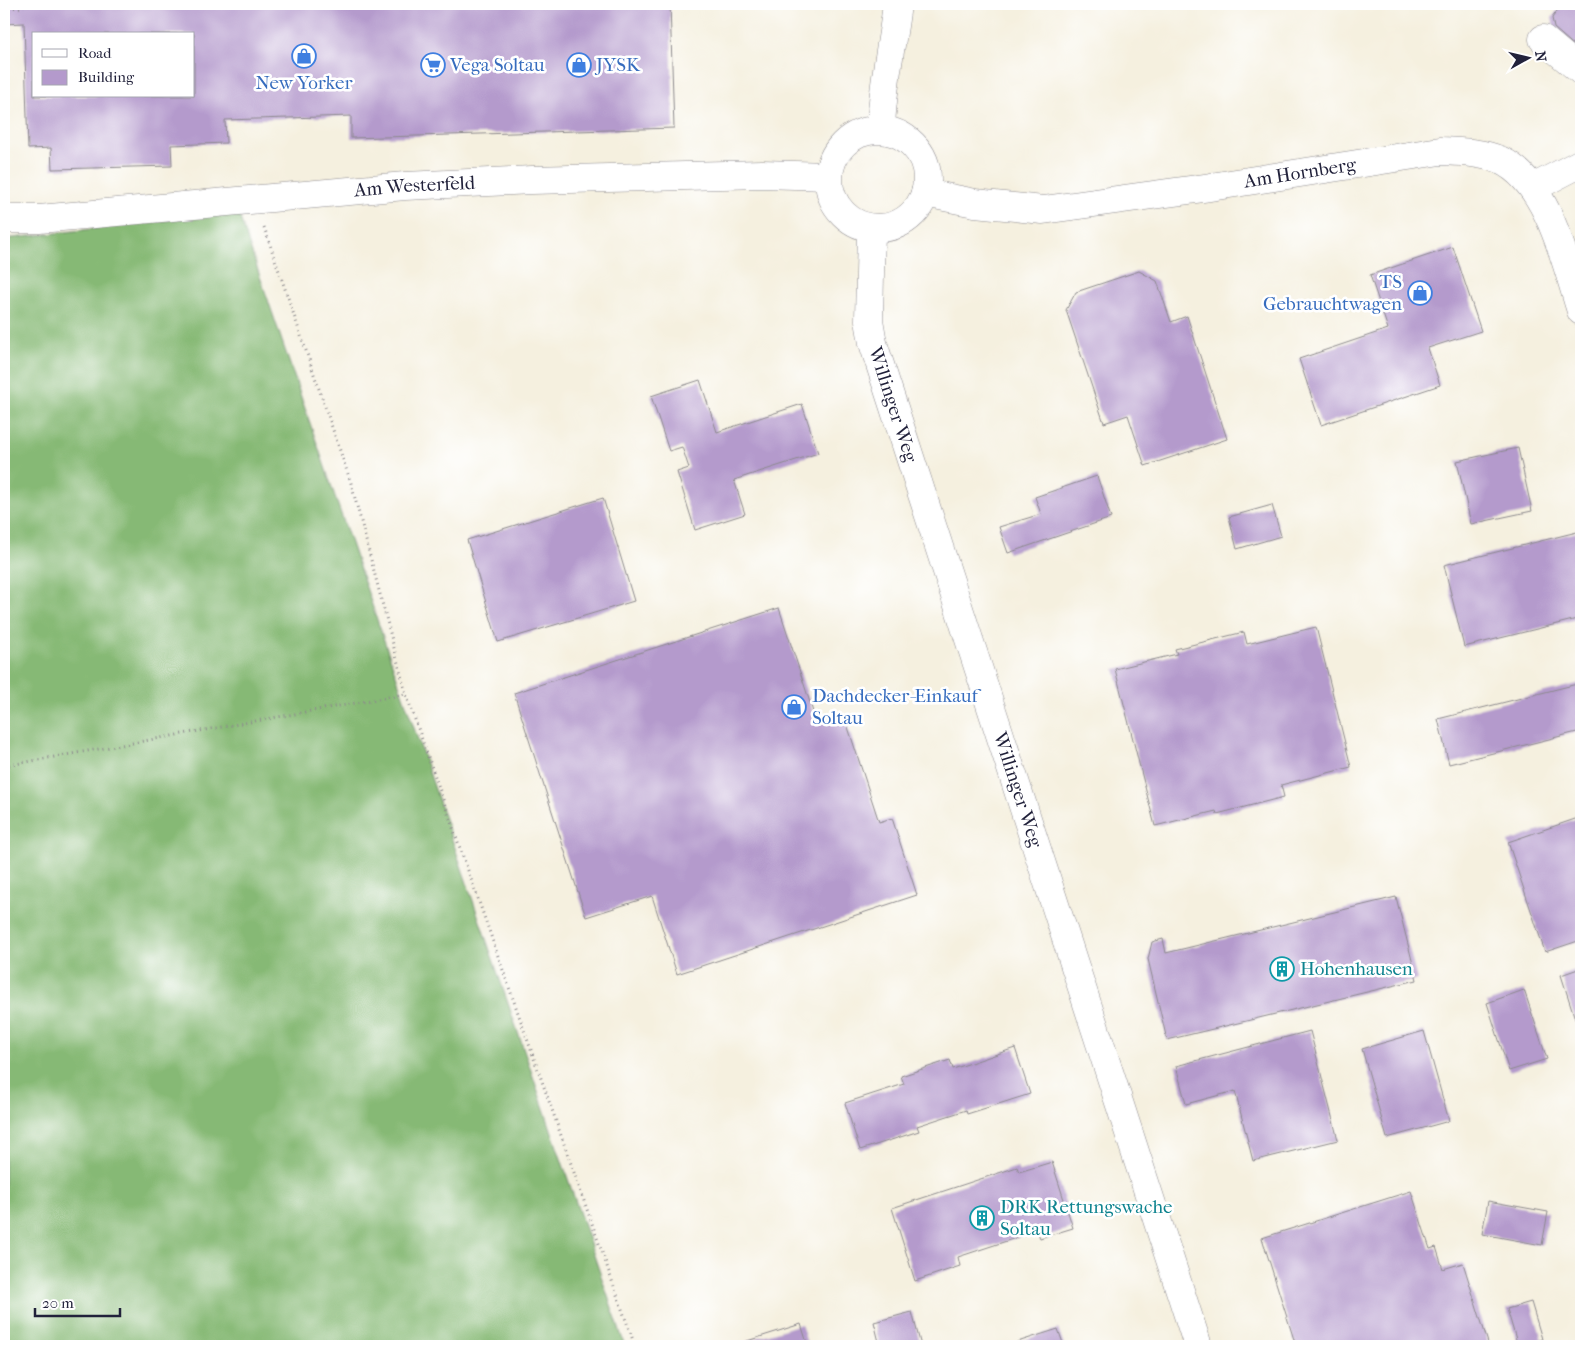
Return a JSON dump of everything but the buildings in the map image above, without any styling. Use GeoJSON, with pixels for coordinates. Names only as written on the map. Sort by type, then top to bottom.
{"type":"FeatureCollection","features":[{"type":"Feature","properties":{"kind":"street"},"geometry":{"type":"LineString","coordinates":[[881,130],[882,103],[894,34],[897,4]]}},
{"type":"Feature","properties":{"kind":"street"},"geometry":{"type":"LineString","coordinates":[[1542,39],[1581,72]]}},
{"type":"Feature","properties":{"kind":"street"},"geometry":{"type":"LineString","coordinates":[[881,130],[898,134],[912,144],[922,158],[927,175],[926,192],[920,206],[911,216],[899,224],[885,228],[871,228],[857,224],[844,216],[835,205],[830,191],[828,176],[832,161],[839,147],[851,137],[865,131],[881,130]]}},
{"type":"Feature","properties":{"kind":"street","name":"Am Hornberg"},"geometry":{"type":"LineString","coordinates":[[926,192],[975,204],[1043,210],[1178,192],[1440,150],[1477,153],[1501,161],[1516,170],[1533,188],[1554,228],[1581,311]]}},
{"type":"Feature","properties":{"kind":"street"},"geometry":{"type":"LineString","coordinates":[[1533,188],[1581,163]]}},
{"type":"Feature","properties":{"kind":"street","name":"Am Westerfeld"},"geometry":{"type":"LineString","coordinates":[[4,219],[39,219],[255,198],[405,186],[532,180],[762,174],[828,176]]}},
{"type":"Feature","properties":{"kind":"street","name":"Willinger Weg"},"geometry":{"type":"LineString","coordinates":[[871,228],[869,320],[873,343],[1198,1346]]}},
{"type":"Feature","properties":{"kind":"path"},"geometry":{"type":"LineString","coordinates":[[4,8],[24,7]]}},
{"type":"Feature","properties":{"kind":"path"},"geometry":{"type":"LineString","coordinates":[[255,198],[351,483],[406,694],[634,1346]]}},
{"type":"Feature","properties":{"kind":"path"},"geometry":{"type":"LineString","coordinates":[[4,766],[406,694]]}},
{"type":"Feature","properties":{"kind":"green space"},"geometry":{"type":"Polygon","coordinates":[[[238,212],[625,1346],[4,1346],[4,239],[238,212]]]}},
{"type":"Feature","properties":{"kind":"place","name":"New Yorker"},"geometry":{"type":"Point","coordinates":[304,56]}},
{"type":"Feature","properties":{"kind":"place","name":"Vega Soltau"},"geometry":{"type":"Point","coordinates":[433,65]}},
{"type":"Feature","properties":{"kind":"place","name":"JYSK"},"geometry":{"type":"Point","coordinates":[579,65]}},
{"type":"Feature","properties":{"kind":"place","name":"TS Gebrauchtwagen"},"geometry":{"type":"Point","coordinates":[1420,293]}},
{"type":"Feature","properties":{"kind":"place","name":"Dachdecker-Einkauf Soltau"},"geometry":{"type":"Point","coordinates":[794,707]}},
{"type":"Feature","properties":{"kind":"place","name":"Hohenhausen"},"geometry":{"type":"Point","coordinates":[1282,969]}},
{"type":"Feature","properties":{"kind":"place","name":"DRK Rettungswache Soltau"},"geometry":{"type":"Point","coordinates":[982,1218]}}]}
